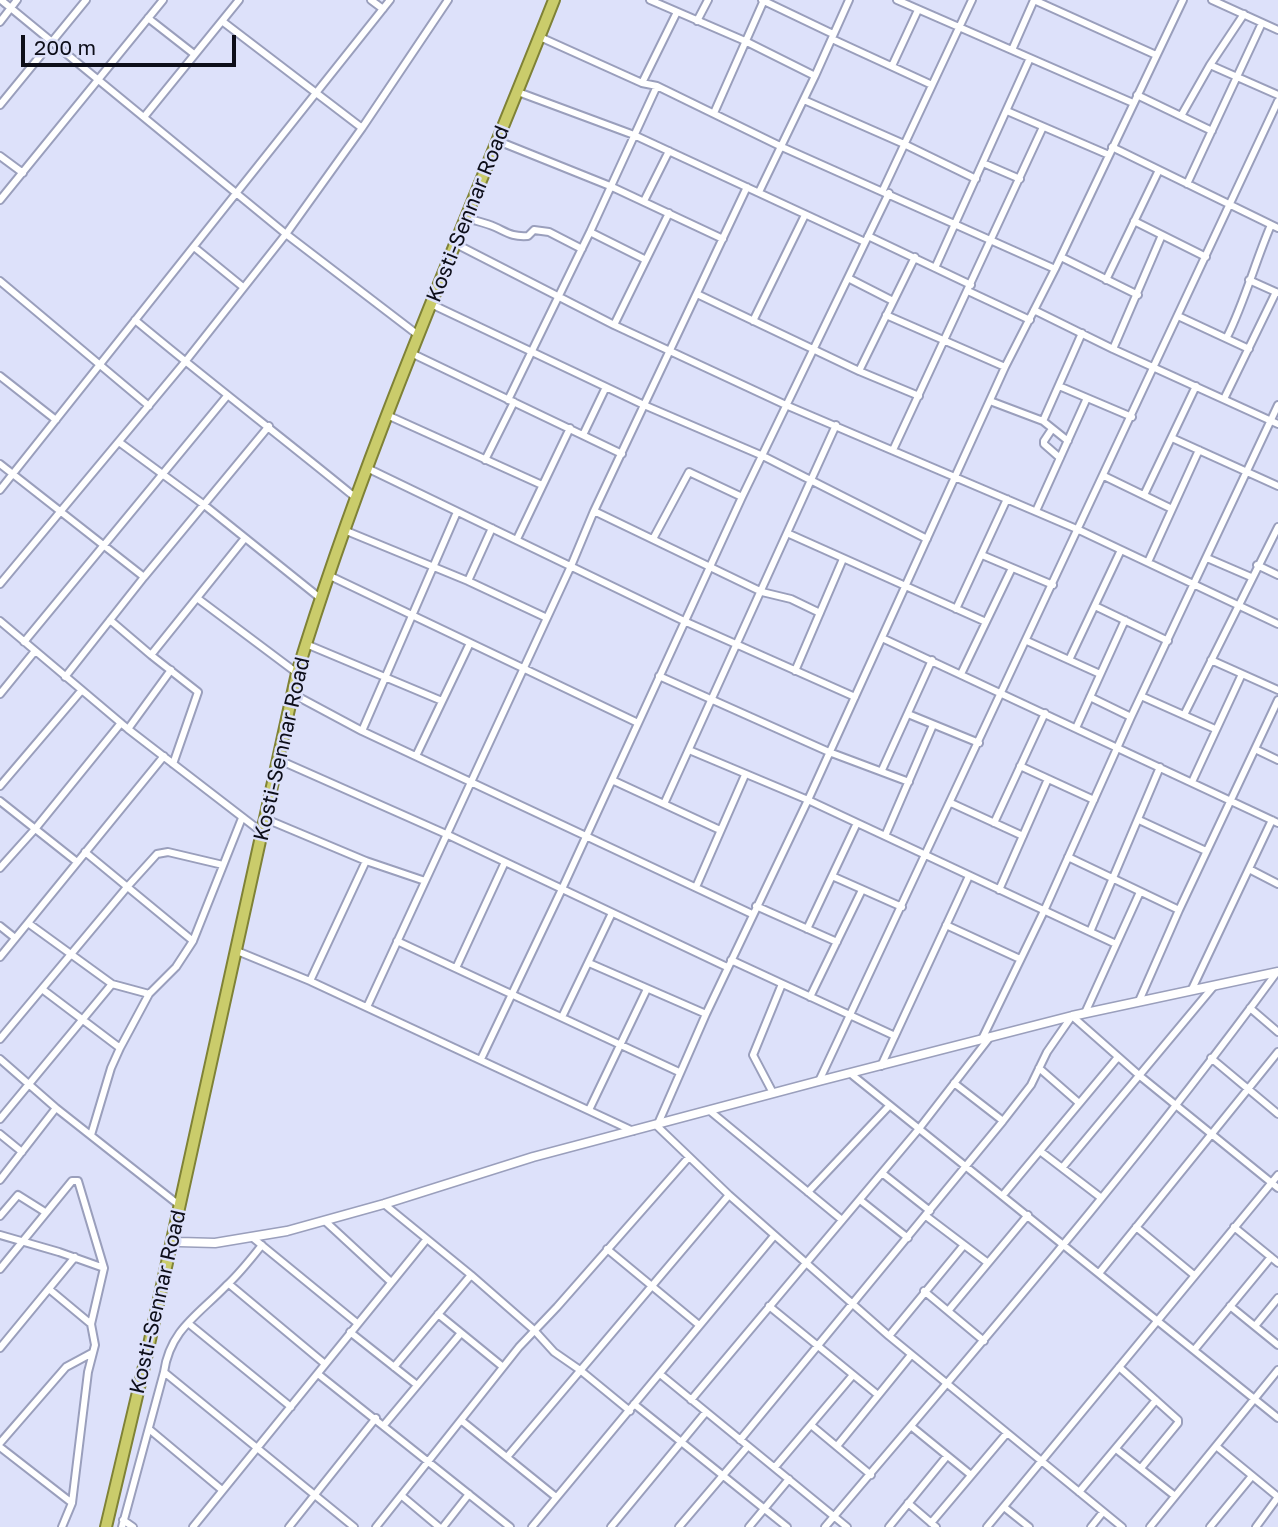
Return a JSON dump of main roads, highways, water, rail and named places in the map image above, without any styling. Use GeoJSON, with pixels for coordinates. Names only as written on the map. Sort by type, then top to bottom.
{"type":"FeatureCollection","features":[{"type":"Feature","properties":{"kind":"highway","name":"Kosti-Sennar Road"},"geometry":{"type":"LineString","coordinates":[[106,1527],[237,951],[297,673],[328,575],[387,415],[554,0]]}}]}
